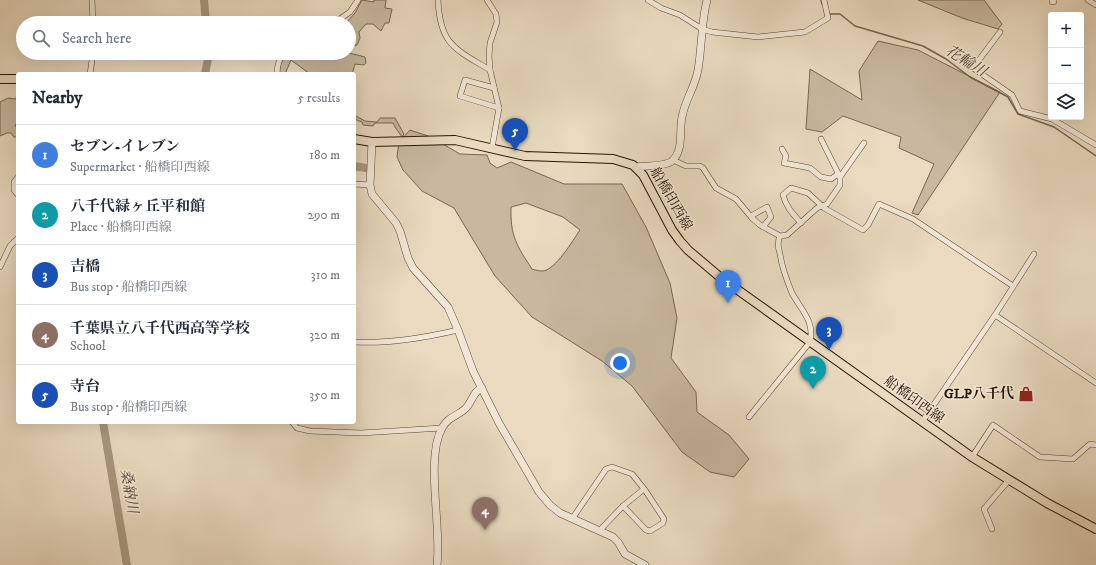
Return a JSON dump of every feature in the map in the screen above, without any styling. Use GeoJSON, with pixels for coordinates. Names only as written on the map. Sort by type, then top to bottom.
{"type":"FeatureCollection","features":[{"type":"Feature","properties":{"kind":"main road"},"geometry":{"type":"LineString","coordinates":[[0,79],[16,79]]}},
{"type":"Feature","properties":{"kind":"main road","name":"船橋印西線"},"geometry":{"type":"LineString","coordinates":[[356,139],[372,142],[455,140],[515,154],[535,157],[613,159],[636,167],[643,174],[672,230],[680,241],[688,250],[721,278],[972,457],[1048,504],[1096,528]]}},
{"type":"Feature","properties":{"kind":"street"},"geometry":{"type":"LineString","coordinates":[[92,0],[93,16]]}},
{"type":"Feature","properties":{"kind":"street"},"geometry":{"type":"LineString","coordinates":[[344,16],[350,12],[358,0]]}},
{"type":"Feature","properties":{"kind":"street"},"geometry":{"type":"LineString","coordinates":[[438,0],[440,20],[444,35],[455,48],[490,70]]}},
{"type":"Feature","properties":{"kind":"street"},"geometry":{"type":"LineString","coordinates":[[487,0],[496,14],[497,22],[490,43],[489,56],[490,70],[499,108],[492,148]]}},
{"type":"Feature","properties":{"kind":"street"},"geometry":{"type":"LineString","coordinates":[[648,0],[661,8],[680,15],[702,29],[712,32],[758,37],[805,32],[828,18],[824,0]]}},
{"type":"Feature","properties":{"kind":"street"},"geometry":{"type":"LineString","coordinates":[[636,167],[665,164],[673,160],[678,152],[680,143],[681,117],[685,103],[696,79],[698,69],[702,29],[707,0]]}},
{"type":"Feature","properties":{"kind":"street"},"geometry":{"type":"LineString","coordinates":[[1088,0],[1096,5]]}},
{"type":"Feature","properties":{"kind":"street"},"geometry":{"type":"LineString","coordinates":[[1000,32],[973,68],[1012,95],[1020,111],[1052,119],[1096,145]]}},
{"type":"Feature","properties":{"kind":"street"},"geometry":{"type":"LineString","coordinates":[[90,72],[92,60]]}},
{"type":"Feature","properties":{"kind":"street"},"geometry":{"type":"LineString","coordinates":[[277,72],[279,60]]}},
{"type":"Feature","properties":{"kind":"street"},"geometry":{"type":"LineString","coordinates":[[494,88],[465,80],[460,96],[499,108]]}},
{"type":"Feature","properties":{"kind":"street"},"geometry":{"type":"LineString","coordinates":[[673,160],[686,166],[700,166],[703,168],[716,188],[736,199],[763,227],[780,236],[787,235],[817,208],[827,204],[834,196],[840,185],[839,176],[821,140]]}},
{"type":"Feature","properties":{"kind":"street"},"geometry":{"type":"LineString","coordinates":[[372,142],[370,185],[372,194],[396,223],[413,268],[448,308],[458,330],[465,351],[499,423],[539,492],[550,505],[560,513],[613,537],[618,542],[625,554],[645,565]]}},
{"type":"Feature","properties":{"kind":"street"},"geometry":{"type":"LineString","coordinates":[[782,149],[786,156],[784,163],[810,168],[821,177],[831,179],[839,176],[864,143]]}},
{"type":"Feature","properties":{"kind":"street"},"geometry":{"type":"LineString","coordinates":[[16,180],[14,182],[14,190],[16,193]]}},
{"type":"Feature","properties":{"kind":"street"},"geometry":{"type":"LineString","coordinates":[[356,184],[370,185]]}},
{"type":"Feature","properties":{"kind":"street"},"geometry":{"type":"LineString","coordinates":[[801,223],[788,209],[785,202],[783,195],[791,188],[808,193],[821,206],[863,230],[868,225],[879,204],[913,219],[1013,286]]}},
{"type":"Feature","properties":{"kind":"street"},"geometry":{"type":"LineString","coordinates":[[751,216],[768,207],[771,217],[763,227]]}},
{"type":"Feature","properties":{"kind":"street"},"geometry":{"type":"LineString","coordinates":[[749,417],[810,342],[812,334],[809,320],[792,293],[781,262],[778,248],[778,239],[780,236]]}},
{"type":"Feature","properties":{"kind":"street"},"geometry":{"type":"LineString","coordinates":[[0,267],[10,246],[16,240]]}},
{"type":"Feature","properties":{"kind":"street"},"geometry":{"type":"LineString","coordinates":[[922,422],[995,315],[1034,254]]}},
{"type":"Feature","properties":{"kind":"street"},"geometry":{"type":"LineString","coordinates":[[995,315],[1096,382]]}},
{"type":"Feature","properties":{"kind":"street"},"geometry":{"type":"LineString","coordinates":[[356,342],[370,343],[404,341],[458,330]]}},
{"type":"Feature","properties":{"kind":"street"},"geometry":{"type":"LineString","coordinates":[[437,565],[439,539],[434,473],[436,446],[442,428],[450,417],[464,410],[478,389],[482,388]]}},
{"type":"Feature","properties":{"kind":"street"},"geometry":{"type":"LineString","coordinates":[[294,424],[297,428],[310,431],[368,432],[442,428]]}},
{"type":"Feature","properties":{"kind":"street"},"geometry":{"type":"LineString","coordinates":[[972,457],[993,425],[1040,456],[1073,459],[1090,444],[1096,445]]}},
{"type":"Feature","properties":{"kind":"street"},"geometry":{"type":"LineString","coordinates":[[572,519],[606,469],[612,467],[632,474],[664,519],[663,523],[650,531],[646,530],[623,506]]}},
{"type":"Feature","properties":{"kind":"street"},"geometry":{"type":"LineString","coordinates":[[992,529],[984,509],[1009,480]]}},
{"type":"Feature","properties":{"kind":"street"},"geometry":{"type":"LineString","coordinates":[[599,530],[623,506],[644,489]]}},
{"type":"Feature","properties":{"kind":"shaded area"},"geometry":{"type":"Polygon","coordinates":[[[362,0],[374,2],[374,0],[386,0],[385,8],[392,9],[389,23],[385,23],[381,31],[373,24],[366,24],[359,32],[360,38],[356,45],[356,16],[352,16],[362,0]]]}},
{"type":"Feature","properties":{"kind":"shaded area"},"geometry":{"type":"Polygon","coordinates":[[[918,0],[984,0],[1002,24],[998,29],[962,18],[918,0]]]}},
{"type":"Feature","properties":{"kind":"shaded area"},"geometry":{"type":"Polygon","coordinates":[[[878,41],[918,50],[1000,92],[918,215],[912,213],[934,164],[899,148],[901,137],[843,116],[822,132],[806,129],[810,69],[862,100],[859,71],[878,41]]]}},
{"type":"Feature","properties":{"kind":"shaded area"},"geometry":{"type":"Polygon","coordinates":[[[356,55],[365,57],[366,63],[364,65],[355,64],[353,72],[307,72],[291,60],[356,60],[356,55]]]}},
{"type":"Feature","properties":{"kind":"shaded area"},"geometry":{"type":"Polygon","coordinates":[[[283,60],[291,60],[286,72],[279,72],[283,60]]]}},
{"type":"Feature","properties":{"kind":"shaded area"},"geometry":{"type":"Polygon","coordinates":[[[8,98],[16,99],[16,137],[14,137],[11,133],[0,136],[0,102],[8,98]]]}},
{"type":"Feature","properties":{"kind":"shaded area"},"geometry":{"type":"Polygon","coordinates":[[[356,116],[365,121],[377,122],[380,118],[395,118],[404,134],[402,137],[393,123],[375,123],[373,126],[363,125],[362,122],[356,120],[356,116]]]}},
{"type":"Feature","properties":{"kind":"shaded area"},"geometry":{"type":"Polygon","coordinates":[[[410,130],[431,137],[460,154],[487,155],[490,163],[497,168],[511,162],[564,184],[622,184],[646,227],[670,283],[677,318],[671,358],[696,392],[697,412],[729,435],[749,459],[734,477],[710,472],[682,452],[632,386],[602,361],[532,317],[495,276],[454,208],[422,191],[403,170],[397,157],[399,142],[410,130]],[[526,203],[511,207],[513,233],[518,247],[532,269],[542,271],[547,270],[552,266],[558,261],[580,230],[563,217],[526,203]]]}},
{"type":"Feature","properties":{"kind":"waterway","name":"桑納川"},"geometry":{"type":"LineString","coordinates":[[204,0],[205,16]]}},
{"type":"Feature","properties":{"kind":"waterway","name":"花輪川"},"geometry":{"type":"LineString","coordinates":[[821,0],[822,4]]}},
{"type":"Feature","properties":{"kind":"waterway","name":"花輪川"},"geometry":{"type":"LineString","coordinates":[[829,14],[840,14],[855,26],[923,46],[946,59],[970,77],[1008,97],[1018,114],[1054,127],[1096,156]]}},
{"type":"Feature","properties":{"kind":"waterway","name":"桑納川"},"geometry":{"type":"LineString","coordinates":[[205,72],[208,60]]}},
{"type":"Feature","properties":{"kind":"waterway"},"geometry":{"type":"LineString","coordinates":[[356,166],[366,168]]}},
{"type":"Feature","properties":{"kind":"waterway","name":"桑納川"},"geometry":{"type":"LineString","coordinates":[[103,424],[127,565]]}},
{"type":"Feature","properties":{"kind":"place","name":"寺台"},"geometry":{"type":"Point","coordinates":[515,151]}},
{"type":"Feature","properties":{"kind":"place","name":"セブン-イレブン"},"geometry":{"type":"Point","coordinates":[728,303]}},
{"type":"Feature","properties":{"kind":"place","name":"吉橋"},"geometry":{"type":"Point","coordinates":[829,350]}},
{"type":"Feature","properties":{"kind":"place","name":"八千代緑ヶ丘平和館"},"geometry":{"type":"Point","coordinates":[813,389]}},
{"type":"Feature","properties":{"kind":"place","name":"GLP八千代"},"geometry":{"type":"Point","coordinates":[1026,394]}},
{"type":"Feature","properties":{"kind":"place","name":"千葉県立八千代西高等学校"},"geometry":{"type":"Point","coordinates":[485,530]}}]}
